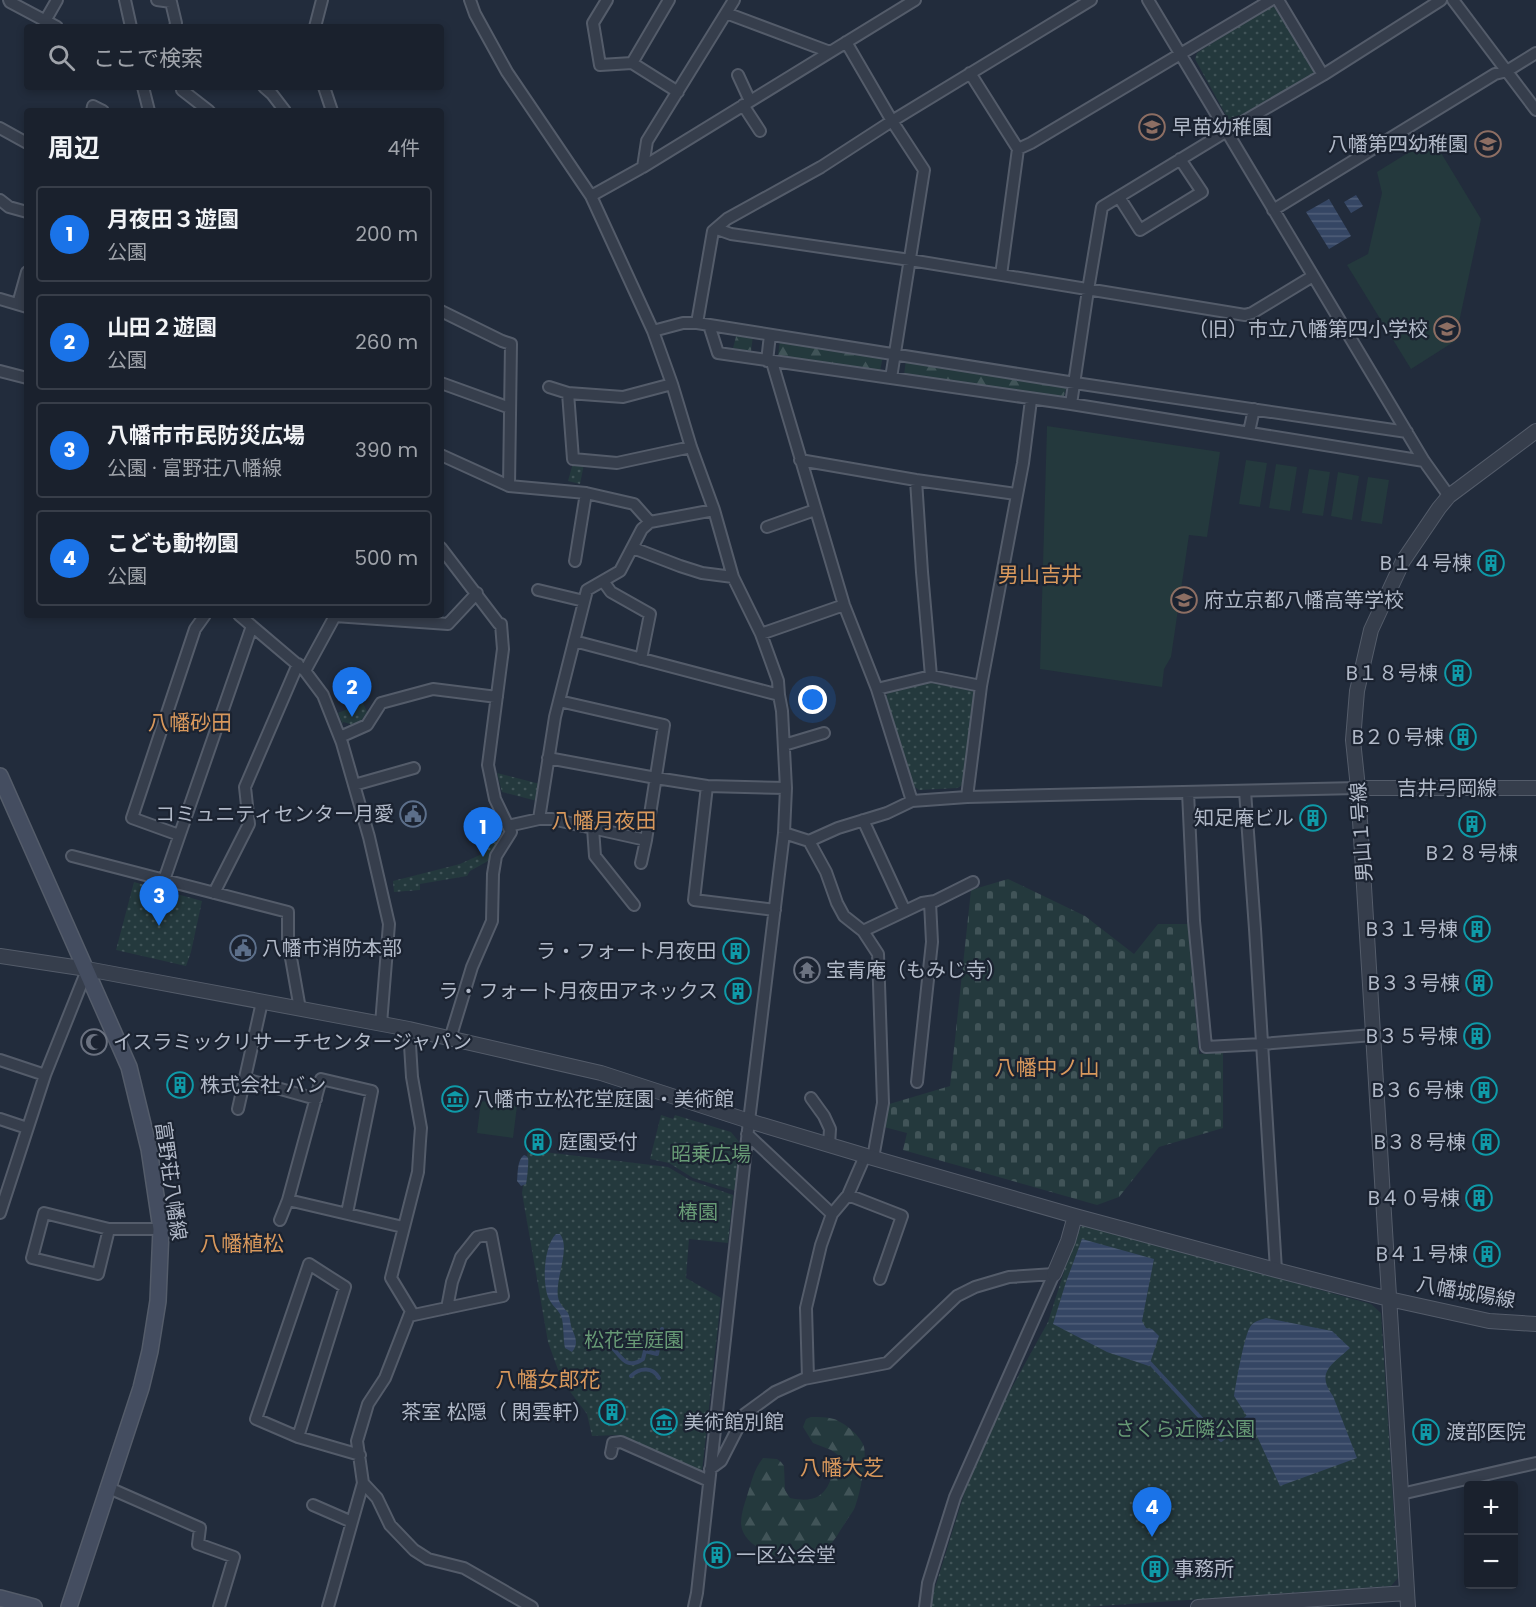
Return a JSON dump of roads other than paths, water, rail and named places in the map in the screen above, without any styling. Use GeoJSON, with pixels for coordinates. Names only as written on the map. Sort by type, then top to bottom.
{"type":"FeatureCollection","features":[{"type":"Feature","properties":{"kind":"main road","name":"富野荘八幡線"},"geometry":{"type":"LineString","coordinates":[[0,776],[129,1067],[149,1149],[161,1229],[158,1301],[141,1388],[69,1607]]}},
{"type":"Feature","properties":{"kind":"main road"},"geometry":{"type":"LineString","coordinates":[[0,1598],[34,1607]]}},
{"type":"Feature","properties":{"kind":"street"},"geometry":{"type":"LineString","coordinates":[[9,0],[51,24]]}},
{"type":"Feature","properties":{"kind":"street"},"geometry":{"type":"LineString","coordinates":[[45,21],[57,0]]}},
{"type":"Feature","properties":{"kind":"street"},"geometry":{"type":"LineString","coordinates":[[125,0],[130,24]]}},
{"type":"Feature","properties":{"kind":"street"},"geometry":{"type":"LineString","coordinates":[[157,0],[171,2],[177,24]]}},
{"type":"Feature","properties":{"kind":"street"},"geometry":{"type":"LineString","coordinates":[[316,24],[322,0]]}},
{"type":"Feature","properties":{"kind":"street"},"geometry":{"type":"LineString","coordinates":[[470,0],[475,14],[507,72],[591,196],[653,331],[714,510],[733,577],[761,634],[778,681],[786,788],[784,833],[694,1607]]}},
{"type":"Feature","properties":{"kind":"street"},"geometry":{"type":"LineString","coordinates":[[607,0],[593,23],[600,65],[632,63],[678,92]]}},
{"type":"Feature","properties":{"kind":"street"},"geometry":{"type":"LineString","coordinates":[[632,63],[669,0]]}},
{"type":"Feature","properties":{"kind":"street"},"geometry":{"type":"LineString","coordinates":[[643,166],[647,141],[734,0]]}},
{"type":"Feature","properties":{"kind":"street"},"geometry":{"type":"LineString","coordinates":[[591,196],[915,0]]}},
{"type":"Feature","properties":{"kind":"street"},"geometry":{"type":"LineString","coordinates":[[697,323],[713,231],[727,219],[821,167],[1091,0]]}},
{"type":"Feature","properties":{"kind":"street"},"geometry":{"type":"LineString","coordinates":[[1148,0],[1424,461],[1449,496]]}},
{"type":"Feature","properties":{"kind":"street"},"geometry":{"type":"LineString","coordinates":[[1018,149],[1271,0]]}},
{"type":"Feature","properties":{"kind":"street"},"geometry":{"type":"LineString","coordinates":[[1278,0],[1323,75]]}},
{"type":"Feature","properties":{"kind":"street"},"geometry":{"type":"LineString","coordinates":[[1071,404],[1102,207],[1227,130],[1323,75],[1440,0]]}},
{"type":"Feature","properties":{"kind":"street"},"geometry":{"type":"LineString","coordinates":[[1453,0],[1536,110]]}},
{"type":"Feature","properties":{"kind":"street"},"geometry":{"type":"LineString","coordinates":[[726,13],[830,52]]}},
{"type":"Feature","properties":{"kind":"street"},"geometry":{"type":"LineString","coordinates":[[846,42],[892,121],[924,170],[891,378]]}},
{"type":"Feature","properties":{"kind":"street"},"geometry":{"type":"LineString","coordinates":[[1273,210],[1495,74],[1508,71],[1536,53]]}},
{"type":"Feature","properties":{"kind":"street"},"geometry":{"type":"LineString","coordinates":[[970,73],[1018,149],[1001,275]]}},
{"type":"Feature","properties":{"kind":"street"},"geometry":{"type":"LineString","coordinates":[[738,75],[747,103],[760,131]]}},
{"type":"Feature","properties":{"kind":"street"},"geometry":{"type":"LineString","coordinates":[[144,90],[148,108]]}},
{"type":"Feature","properties":{"kind":"street"},"geometry":{"type":"LineString","coordinates":[[182,90],[205,108]]}},
{"type":"Feature","properties":{"kind":"street"},"geometry":{"type":"LineString","coordinates":[[267,90],[283,108]]}},
{"type":"Feature","properties":{"kind":"street"},"geometry":{"type":"LineString","coordinates":[[325,90],[330,108]]}},
{"type":"Feature","properties":{"kind":"street"},"geometry":{"type":"LineString","coordinates":[[0,128],[24,141]]}},
{"type":"Feature","properties":{"kind":"street"},"geometry":{"type":"LineString","coordinates":[[1119,197],[1140,230],[1202,192],[1180,159]]}},
{"type":"Feature","properties":{"kind":"street"},"geometry":{"type":"LineString","coordinates":[[0,200],[9,207],[24,211]]}},
{"type":"Feature","properties":{"kind":"street"},"geometry":{"type":"LineString","coordinates":[[717,229],[731,234],[910,260],[1245,315],[1313,276]]}},
{"type":"Feature","properties":{"kind":"street"},"geometry":{"type":"LineString","coordinates":[[0,299],[23,305]]}},
{"type":"Feature","properties":{"kind":"street"},"geometry":{"type":"LineString","coordinates":[[444,313],[502,342],[511,344],[509,486]]}},
{"type":"Feature","properties":{"kind":"street"},"geometry":{"type":"LineString","coordinates":[[653,331],[683,323],[697,323],[1407,432]]}},
{"type":"Feature","properties":{"kind":"street"},"geometry":{"type":"LineString","coordinates":[[709,326],[718,353],[1071,404],[1424,461]]}},
{"type":"Feature","properties":{"kind":"street"},"geometry":{"type":"LineString","coordinates":[[770,335],[769,361],[844,605],[877,689],[912,801]]}},
{"type":"Feature","properties":{"kind":"street"},"geometry":{"type":"LineString","coordinates":[[0,371],[24,377]]}},
{"type":"Feature","properties":{"kind":"street"},"geometry":{"type":"LineString","coordinates":[[444,384],[510,408]]}},
{"type":"Feature","properties":{"kind":"street"},"geometry":{"type":"LineString","coordinates":[[549,387],[568,393],[623,397],[672,384]]}},
{"type":"Feature","properties":{"kind":"street"},"geometry":{"type":"LineString","coordinates":[[568,393],[573,459],[617,463],[691,447]]}},
{"type":"Feature","properties":{"kind":"street"},"geometry":{"type":"LineString","coordinates":[[967,797],[981,686],[1023,463],[1031,400]]}},
{"type":"Feature","properties":{"kind":"street"},"geometry":{"type":"LineString","coordinates":[[1249,432],[1254,409]]}},
{"type":"Feature","properties":{"kind":"street","name":"男山１号線"},"geometry":{"type":"LineString","coordinates":[[1408,1607],[1359,788],[1353,740],[1357,691],[1371,630],[1402,561],[1449,496],[1536,431]]}},
{"type":"Feature","properties":{"kind":"street"},"geometry":{"type":"LineString","coordinates":[[444,456],[509,486],[586,493],[634,504],[650,522]]}},
{"type":"Feature","properties":{"kind":"street"},"geometry":{"type":"LineString","coordinates":[[800,460],[1016,494]]}},
{"type":"Feature","properties":{"kind":"street"},"geometry":{"type":"LineString","coordinates":[[916,480],[931,676]]}},
{"type":"Feature","properties":{"kind":"street"},"geometry":{"type":"LineString","coordinates":[[575,561],[586,493]]}},
{"type":"Feature","properties":{"kind":"street"},"geometry":{"type":"LineString","coordinates":[[539,819],[559,701],[587,590],[620,571],[642,529],[650,522],[714,510]]}},
{"type":"Feature","properties":{"kind":"street"},"geometry":{"type":"LineString","coordinates":[[767,527],[815,510]]}},
{"type":"Feature","properties":{"kind":"street"},"geometry":{"type":"LineString","coordinates":[[633,548],[702,573],[733,577]]}},
{"type":"Feature","properties":{"kind":"street"},"geometry":{"type":"LineString","coordinates":[[444,552],[501,624],[503,649],[488,765],[495,799],[511,832],[496,856],[493,874],[492,921],[472,968],[450,1039]]}},
{"type":"Feature","properties":{"kind":"street"},"geometry":{"type":"LineString","coordinates":[[603,581],[611,592],[650,614],[641,659]]}},
{"type":"Feature","properties":{"kind":"street"},"geometry":{"type":"LineString","coordinates":[[538,590],[584,602]]}},
{"type":"Feature","properties":{"kind":"street"},"geometry":{"type":"LineString","coordinates":[[401,618],[448,624],[477,593]]}},
{"type":"Feature","properties":{"kind":"street"},"geometry":{"type":"LineString","coordinates":[[761,634],[844,605]]}},
{"type":"Feature","properties":{"kind":"street"},"geometry":{"type":"LineString","coordinates":[[179,835],[132,818],[195,629],[203,618]]}},
{"type":"Feature","properties":{"kind":"street"},"geometry":{"type":"LineString","coordinates":[[243,618],[302,668],[323,695],[340,737],[369,837],[389,924],[381,1024]]}},
{"type":"Feature","properties":{"kind":"street"},"geometry":{"type":"LineString","coordinates":[[214,893],[249,824],[245,787],[302,668],[333,618]]}},
{"type":"Feature","properties":{"kind":"street"},"geometry":{"type":"LineString","coordinates":[[164,880],[252,626]]}},
{"type":"Feature","properties":{"kind":"street"},"geometry":{"type":"LineString","coordinates":[[574,641],[778,695]]}},
{"type":"Feature","properties":{"kind":"street"},"geometry":{"type":"LineString","coordinates":[[877,689],[931,676],[981,686]]}},
{"type":"Feature","properties":{"kind":"street"},"geometry":{"type":"LineString","coordinates":[[340,737],[367,725],[381,703],[433,689],[497,697]]}},
{"type":"Feature","properties":{"kind":"street"},"geometry":{"type":"LineString","coordinates":[[559,701],[664,725],[641,863]]}},
{"type":"Feature","properties":{"kind":"street"},"geometry":{"type":"LineString","coordinates":[[784,745],[824,733]]}},
{"type":"Feature","properties":{"kind":"street"},"geometry":{"type":"LineString","coordinates":[[548,758],[706,786],[786,788]]}},
{"type":"Feature","properties":{"kind":"street"},"geometry":{"type":"LineString","coordinates":[[354,785],[414,768]]}},
{"type":"Feature","properties":{"kind":"street"},"geometry":{"type":"LineString","coordinates":[[706,786],[694,900],[775,910]]}},
{"type":"Feature","properties":{"kind":"street"},"geometry":{"type":"LineString","coordinates":[[784,833],[809,841],[912,801],[967,797],[1359,788]]}},
{"type":"Feature","properties":{"kind":"street","name":"吉井弓岡線"},"geometry":{"type":"LineString","coordinates":[[1359,788],[1536,788]]}},
{"type":"Feature","properties":{"kind":"street"},"geometry":{"type":"LineString","coordinates":[[1245,791],[1276,1270]]}},
{"type":"Feature","properties":{"kind":"street"},"geometry":{"type":"LineString","coordinates":[[1188,792],[1194,921],[1206,1047],[1373,1035]]}},
{"type":"Feature","properties":{"kind":"street"},"geometry":{"type":"LineString","coordinates":[[508,826],[539,819],[552,819],[646,840]]}},
{"type":"Feature","properties":{"kind":"street"},"geometry":{"type":"LineString","coordinates":[[863,820],[905,911]]}},
{"type":"Feature","properties":{"kind":"street"},"geometry":{"type":"LineString","coordinates":[[593,828],[595,856],[634,905]]}},
{"type":"Feature","properties":{"kind":"street"},"geometry":{"type":"LineString","coordinates":[[808,1378],[806,1308],[820,1245],[832,1214],[848,1195],[869,1157],[883,1103],[878,954],[863,931],[844,916],[826,872],[809,841]]}},
{"type":"Feature","properties":{"kind":"street"},"geometry":{"type":"LineString","coordinates":[[72,856],[288,912],[288,941],[300,1009]]}},
{"type":"Feature","properties":{"kind":"street"},"geometry":{"type":"LineString","coordinates":[[863,931],[973,882]]}},
{"type":"Feature","properties":{"kind":"street"},"geometry":{"type":"LineString","coordinates":[[917,1082],[932,942],[930,902]]}},
{"type":"Feature","properties":{"kind":"street","name":"八幡城陽線"},"geometry":{"type":"LineString","coordinates":[[0,956],[87,969],[409,1029],[601,1073],[748,1128],[829,1145],[1075,1216],[1276,1270],[1488,1321],[1536,1324]]}},
{"type":"Feature","properties":{"kind":"street"},"geometry":{"type":"LineString","coordinates":[[0,1213],[4,1180],[27,1128],[45,1075],[87,969]]}},
{"type":"Feature","properties":{"kind":"street"},"geometry":{"type":"LineString","coordinates":[[238,1109],[261,1002]]}},
{"type":"Feature","properties":{"kind":"street"},"geometry":{"type":"LineString","coordinates":[[328,1607],[363,1483],[357,1441],[368,1404],[385,1378],[411,1311],[391,1278],[418,1172],[421,1128],[412,1077],[409,1029]]}},
{"type":"Feature","properties":{"kind":"street"},"geometry":{"type":"LineString","coordinates":[[0,1060],[45,1075]]}},
{"type":"Feature","properties":{"kind":"street"},"geometry":{"type":"LineString","coordinates":[[245,1079],[316,1099]]}},
{"type":"Feature","properties":{"kind":"street"},"geometry":{"type":"LineString","coordinates":[[280,1220],[288,1200],[321,1079],[372,1091],[346,1214]]}},
{"type":"Feature","properties":{"kind":"street"},"geometry":{"type":"LineString","coordinates":[[810,1098],[824,1116],[830,1130],[829,1145]]}},
{"type":"Feature","properties":{"kind":"street"},"geometry":{"type":"LineString","coordinates":[[0,1119],[27,1128]]}},
{"type":"Feature","properties":{"kind":"street"},"geometry":{"type":"LineString","coordinates":[[748,1128],[832,1214]]}},
{"type":"Feature","properties":{"kind":"street"},"geometry":{"type":"LineString","coordinates":[[848,1195],[902,1216],[880,1279]]}},
{"type":"Feature","properties":{"kind":"street"},"geometry":{"type":"LineString","coordinates":[[288,1200],[403,1227]]}},
{"type":"Feature","properties":{"kind":"street"},"geometry":{"type":"LineString","coordinates":[[109,1229],[98,1274],[32,1258],[44,1213],[109,1229],[161,1229]]}},
{"type":"Feature","properties":{"kind":"street"},"geometry":{"type":"LineString","coordinates":[[925,1607],[928,1583],[955,1497],[1054,1274],[1068,1241],[1075,1216]]}},
{"type":"Feature","properties":{"kind":"street"},"geometry":{"type":"LineString","coordinates":[[410,1316],[503,1296],[491,1234],[477,1237],[461,1257],[452,1282],[447,1308]]}},
{"type":"Feature","properties":{"kind":"street"},"geometry":{"type":"LineString","coordinates":[[298,1437],[345,1287],[309,1264],[256,1419],[298,1437],[360,1455]]}},
{"type":"Feature","properties":{"kind":"street"},"geometry":{"type":"LineString","coordinates":[[710,1469],[721,1461],[745,1414],[776,1392],[808,1378],[887,1363],[957,1296],[975,1287],[1009,1277],[1054,1274]]}},
{"type":"Feature","properties":{"kind":"street"},"geometry":{"type":"LineString","coordinates":[[610,1453],[614,1443],[621,1442],[709,1481]]}},
{"type":"Feature","properties":{"kind":"street"},"geometry":{"type":"LineString","coordinates":[[1401,1494],[1536,1463]]}},
{"type":"Feature","properties":{"kind":"street"},"geometry":{"type":"LineString","coordinates":[[363,1483],[377,1498],[390,1525],[414,1550],[428,1559],[464,1569],[532,1607]]}},
{"type":"Feature","properties":{"kind":"street"},"geometry":{"type":"LineString","coordinates":[[109,1488],[200,1528],[198,1544],[234,1557],[219,1607]]}},
{"type":"Feature","properties":{"kind":"street"},"geometry":{"type":"LineString","coordinates":[[313,1505],[352,1522]]}},
{"type":"Feature","properties":{"kind":"street"},"geometry":{"type":"LineString","coordinates":[[1198,1607],[1407,1593]]}},
{"type":"Feature","properties":{"kind":"water"},"geometry":{"type":"Polygon","coordinates":[[[1356,195],[1363,206],[1351,213],[1344,202],[1356,195]]]}},
{"type":"Feature","properties":{"kind":"water"},"geometry":{"type":"Polygon","coordinates":[[[1329,199],[1351,236],[1329,249],[1306,212],[1329,199]]]}},
{"type":"Feature","properties":{"kind":"water"},"geometry":{"type":"Polygon","coordinates":[[[524,1155],[528,1158],[527,1175],[526,1184],[521,1186],[517,1181],[520,1160],[524,1155]]]}},
{"type":"Feature","properties":{"kind":"water"},"geometry":{"type":"Polygon","coordinates":[[[556,1234],[560,1234],[564,1247],[558,1297],[569,1315],[576,1339],[572,1352],[565,1348],[562,1319],[549,1300],[546,1290],[547,1255],[556,1234]]]}},
{"type":"Feature","properties":{"kind":"water"},"geometry":{"type":"Polygon","coordinates":[[[1082,1239],[1154,1259],[1142,1321],[1146,1328],[1152,1329],[1159,1336],[1149,1366],[1107,1352],[1053,1324],[1082,1239]]]}},
{"type":"Feature","properties":{"kind":"water"},"geometry":{"type":"Polygon","coordinates":[[[1266,1318],[1332,1331],[1350,1348],[1328,1369],[1326,1381],[1357,1458],[1280,1486],[1250,1421],[1234,1396],[1240,1360],[1250,1327],[1253,1323],[1266,1318]]]}},
{"type":"Feature","properties":{"kind":"waterway"},"geometry":{"type":"LineString","coordinates":[[592,1342],[597,1344],[602,1341],[625,1361],[636,1363],[643,1359],[645,1351],[657,1354],[662,1329]]}},
{"type":"Feature","properties":{"kind":"waterway"},"geometry":{"type":"LineString","coordinates":[[1150,1363],[1221,1440],[1248,1417]]}},
{"type":"Feature","properties":{"kind":"waterway"},"geometry":{"type":"LineString","coordinates":[[631,1376],[638,1371],[650,1370],[659,1378]]}},
{"type":"Feature","properties":{"kind":"place","name":"早苗幼稚園"},"geometry":{"type":"Point","coordinates":[1152,127]}},
{"type":"Feature","properties":{"kind":"place","name":"八幡第四幼稚園"},"geometry":{"type":"Point","coordinates":[1488,144]}},
{"type":"Feature","properties":{"kind":"place","name":"（旧）市立八幡第四小学校"},"geometry":{"type":"Point","coordinates":[1447,329]}},
{"type":"Feature","properties":{"kind":"place","name":"B１４号棟"},"geometry":{"type":"Point","coordinates":[1491,563]}},
{"type":"Feature","properties":{"kind":"place","name":"府立京都八幡高等学校"},"geometry":{"type":"Point","coordinates":[1184,600]}},
{"type":"Feature","properties":{"kind":"place","name":"B１８号棟"},"geometry":{"type":"Point","coordinates":[1458,673]}},
{"type":"Feature","properties":{"kind":"place","name":"山田２遊園"},"geometry":{"type":"Point","coordinates":[352,717]}},
{"type":"Feature","properties":{"kind":"place","name":"B２０号棟"},"geometry":{"type":"Point","coordinates":[1463,737]}},
{"type":"Feature","properties":{"kind":"place","name":"コミュニティセンター月愛"},"geometry":{"type":"Point","coordinates":[413,814]}},
{"type":"Feature","properties":{"kind":"place","name":"知足庵ビル"},"geometry":{"type":"Point","coordinates":[1313,818]}},
{"type":"Feature","properties":{"kind":"place","name":"B２８号棟"},"geometry":{"type":"Point","coordinates":[1472,824]}},
{"type":"Feature","properties":{"kind":"place","name":"月夜田３遊園"},"geometry":{"type":"Point","coordinates":[483,857]}},
{"type":"Feature","properties":{"kind":"place","name":"八幡市市民防災広場"},"geometry":{"type":"Point","coordinates":[159,926]}},
{"type":"Feature","properties":{"kind":"place","name":"B３１号棟"},"geometry":{"type":"Point","coordinates":[1477,929]}},
{"type":"Feature","properties":{"kind":"place","name":"八幡市消防本部"},"geometry":{"type":"Point","coordinates":[243,948]}},
{"type":"Feature","properties":{"kind":"place","name":"ラ・フォート月夜田"},"geometry":{"type":"Point","coordinates":[736,951]}},
{"type":"Feature","properties":{"kind":"place","name":"宝青庵（もみじ寺）"},"geometry":{"type":"Point","coordinates":[807,970]}},
{"type":"Feature","properties":{"kind":"place","name":"B３３号棟"},"geometry":{"type":"Point","coordinates":[1479,983]}},
{"type":"Feature","properties":{"kind":"place","name":"ラ・フォート月夜田アネックス"},"geometry":{"type":"Point","coordinates":[738,991]}},
{"type":"Feature","properties":{"kind":"place","name":"B３５号棟"},"geometry":{"type":"Point","coordinates":[1477,1036]}},
{"type":"Feature","properties":{"kind":"place","name":"イスラミックリサーチセンタージャパン"},"geometry":{"type":"Point","coordinates":[94,1042]}},
{"type":"Feature","properties":{"kind":"place","name":"株式会社 バン"},"geometry":{"type":"Point","coordinates":[180,1085]}},
{"type":"Feature","properties":{"kind":"place","name":"B３６号棟"},"geometry":{"type":"Point","coordinates":[1484,1090]}},
{"type":"Feature","properties":{"kind":"place","name":"八幡市立松花堂庭園・美術館"},"geometry":{"type":"Point","coordinates":[455,1099]}},
{"type":"Feature","properties":{"kind":"place","name":"庭園受付"},"geometry":{"type":"Point","coordinates":[538,1142]}},
{"type":"Feature","properties":{"kind":"place","name":"B３８号棟"},"geometry":{"type":"Point","coordinates":[1486,1142]}},
{"type":"Feature","properties":{"kind":"place","name":"B４０号棟"},"geometry":{"type":"Point","coordinates":[1479,1198]}},
{"type":"Feature","properties":{"kind":"place","name":"B４１号棟"},"geometry":{"type":"Point","coordinates":[1487,1254]}},
{"type":"Feature","properties":{"kind":"place","name":"茶室 松隠（ 閑雲軒）"},"geometry":{"type":"Point","coordinates":[612,1412]}},
{"type":"Feature","properties":{"kind":"place","name":"美術館別館"},"geometry":{"type":"Point","coordinates":[664,1422]}},
{"type":"Feature","properties":{"kind":"place","name":"渡部医院"},"geometry":{"type":"Point","coordinates":[1426,1432]}},
{"type":"Feature","properties":{"kind":"place","name":"こども動物園"},"geometry":{"type":"Point","coordinates":[1152,1537]}},
{"type":"Feature","properties":{"kind":"place","name":"一区公会堂"},"geometry":{"type":"Point","coordinates":[717,1555]}},
{"type":"Feature","properties":{"kind":"place","name":"事務所"},"geometry":{"type":"Point","coordinates":[1155,1569]}},
{"type":"Feature","properties":{"kind":"district","name":"男山吉井"},"geometry":{"type":"Point","coordinates":[1040,575]}},
{"type":"Feature","properties":{"kind":"district","name":"八幡砂田"},"geometry":{"type":"Point","coordinates":[190,723]}},
{"type":"Feature","properties":{"kind":"district","name":"八幡月夜田"},"geometry":{"type":"Point","coordinates":[604,821]}},
{"type":"Feature","properties":{"kind":"district","name":"八幡中ノ山"},"geometry":{"type":"Point","coordinates":[1047,1068]}},
{"type":"Feature","properties":{"kind":"district","name":"八幡植松"},"geometry":{"type":"Point","coordinates":[242,1244]}},
{"type":"Feature","properties":{"kind":"district","name":"八幡女郎花"},"geometry":{"type":"Point","coordinates":[548,1380]}},
{"type":"Feature","properties":{"kind":"district","name":"八幡大芝"},"geometry":{"type":"Point","coordinates":[842,1468]}},
{"type":"Feature","properties":{"kind":"park label","name":"昭乗広場"},"geometry":{"type":"Point","coordinates":[711,1154]}},
{"type":"Feature","properties":{"kind":"park label","name":"椿園"},"geometry":{"type":"Point","coordinates":[698,1212]}},
{"type":"Feature","properties":{"kind":"park label","name":"松花堂庭園"},"geometry":{"type":"Point","coordinates":[634,1340]}},
{"type":"Feature","properties":{"kind":"park label","name":"さくら近隣公園"},"geometry":{"type":"Point","coordinates":[1185,1429]}}]}
